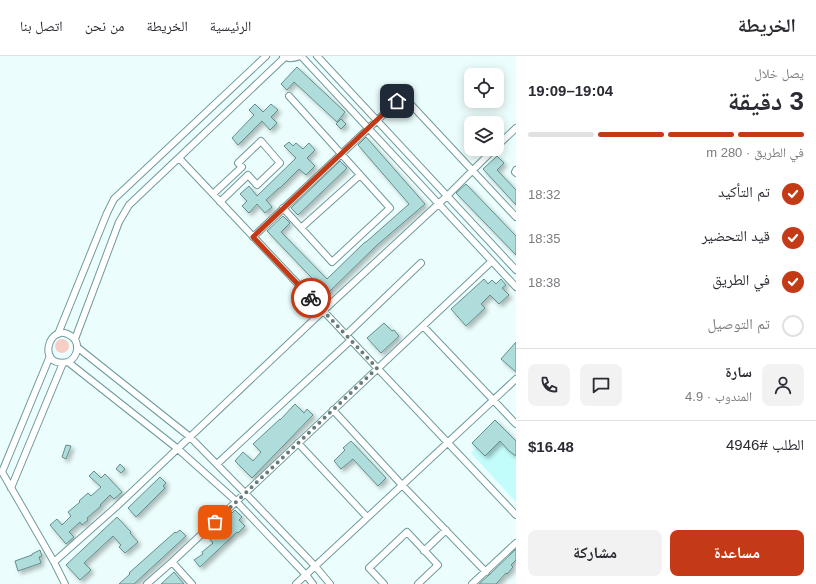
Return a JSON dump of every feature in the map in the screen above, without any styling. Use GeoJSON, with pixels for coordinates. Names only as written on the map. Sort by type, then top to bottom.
{"type":"FeatureCollection","features":[{"type":"Feature","properties":{"kind":"street"},"geometry":{"type":"LineString","coordinates":[[58,334],[114,199],[266,56]]}},
{"type":"Feature","properties":{"kind":"street"},"geometry":{"type":"LineString","coordinates":[[75,340],[119,222],[129,206],[284,57],[294,59],[301,56],[516,287]]}},
{"type":"Feature","properties":{"kind":"street"},"geometry":{"type":"LineString","coordinates":[[317,56],[516,270]]}},
{"type":"Feature","properties":{"kind":"street"},"geometry":{"type":"LineString","coordinates":[[283,208],[332,262],[390,208],[289,96]]}},
{"type":"Feature","properties":{"kind":"street"},"geometry":{"type":"LineString","coordinates":[[253,237],[403,96],[516,217]]}},
{"type":"Feature","properties":{"kind":"street"},"geometry":{"type":"LineString","coordinates":[[504,139],[516,128]]}},
{"type":"Feature","properties":{"kind":"street"},"geometry":{"type":"LineString","coordinates":[[213,194],[242,167],[238,163],[260,141],[280,163],[257,185],[248,175],[220,202]]}},
{"type":"Feature","properties":{"kind":"street"},"geometry":{"type":"LineString","coordinates":[[54,562],[178,449],[323,311],[439,204],[487,156]]}},
{"type":"Feature","properties":{"kind":"street"},"geometry":{"type":"LineString","coordinates":[[179,158],[516,515]]}},
{"type":"Feature","properties":{"kind":"street"},"geometry":{"type":"LineString","coordinates":[[301,228],[360,175]]}},
{"type":"Feature","properties":{"kind":"street"},"geometry":{"type":"LineString","coordinates":[[147,584],[492,261]]}},
{"type":"Feature","properties":{"kind":"street"},"geometry":{"type":"LineString","coordinates":[[346,335],[421,263]]}},
{"type":"Feature","properties":{"kind":"street"},"geometry":{"type":"LineString","coordinates":[[423,326],[516,424]]}},
{"type":"Feature","properties":{"kind":"street"},"geometry":{"type":"LineString","coordinates":[[11,488],[66,363],[76,355],[77,347],[75,340],[65,334],[58,334],[54,336],[49,343],[48,352],[50,356],[56,361],[66,363],[178,449],[236,502],[313,584]]}},
{"type":"Feature","properties":{"kind":"street"},"geometry":{"type":"LineString","coordinates":[[217,464],[351,340]]}},
{"type":"Feature","properties":{"kind":"street"},"geometry":{"type":"LineString","coordinates":[[77,347],[190,437],[245,492],[330,584]]}},
{"type":"Feature","properties":{"kind":"street"},"geometry":{"type":"LineString","coordinates":[[50,356],[2,472],[65,584]]}},
{"type":"Feature","properties":{"kind":"street"},"geometry":{"type":"LineString","coordinates":[[296,584],[516,379]]}},
{"type":"Feature","properties":{"kind":"street"},"geometry":{"type":"LineString","coordinates":[[333,410],[486,572]]}},
{"type":"Feature","properties":{"kind":"street"},"geometry":{"type":"LineString","coordinates":[[298,443],[367,517]]}},
{"type":"Feature","properties":{"kind":"street"},"geometry":{"type":"LineString","coordinates":[[424,551],[446,530]]}},
{"type":"Feature","properties":{"kind":"street"},"geometry":{"type":"LineString","coordinates":[[384,584],[369,568],[407,532],[438,565],[418,584]]}},
{"type":"Feature","properties":{"kind":"street"},"geometry":{"type":"LineString","coordinates":[[472,584],[516,543]]}},
{"type":"Feature","properties":{"kind":"street"},"geometry":{"type":"LineString","coordinates":[[172,562],[192,584]]}},
{"type":"Feature","properties":{"kind":"shaded area"},"geometry":{"type":"Polygon","coordinates":[[[59,339],[65,339],[69,343],[69,349],[65,353],[59,353],[55,349],[55,343],[59,339]]]}},
{"type":"Feature","properties":{"kind":"shaded area"},"geometry":{"type":"Polygon","coordinates":[[[496,421],[516,443],[516,502],[471,453],[475,449],[471,444],[496,421]]]}},
{"type":"Feature","properties":{"kind":"building"},"geometry":{"type":"Polygon","coordinates":[[[297,67],[345,112],[337,122],[294,82],[287,90],[281,84],[297,67]]]}},
{"type":"Feature","properties":{"kind":"building"},"geometry":{"type":"Polygon","coordinates":[[[255,104],[263,112],[271,104],[278,110],[271,117],[277,123],[270,130],[262,121],[238,145],[232,138],[254,115],[249,110],[255,104]]]}},
{"type":"Feature","properties":{"kind":"building"},"geometry":{"type":"Polygon","coordinates":[[[341,119],[346,124],[341,129],[336,124],[341,119]]]}},
{"type":"Feature","properties":{"kind":"building"},"geometry":{"type":"Polygon","coordinates":[[[366,137],[425,204],[376,246],[327,294],[267,231],[283,216],[290,223],[281,232],[327,279],[365,242],[409,204],[358,145],[366,137]]]}},
{"type":"Feature","properties":{"kind":"building"},"geometry":{"type":"Polygon","coordinates":[[[289,142],[293,146],[296,143],[303,149],[309,143],[315,150],[307,158],[315,166],[306,175],[299,169],[266,200],[272,207],[265,213],[257,204],[249,213],[242,206],[247,201],[240,194],[249,186],[257,196],[296,158],[284,146],[289,142]]]}},
{"type":"Feature","properties":{"kind":"building"},"geometry":{"type":"Polygon","coordinates":[[[497,156],[504,163],[497,170],[516,190],[516,205],[483,169],[497,156]]]}},
{"type":"Feature","properties":{"kind":"building"},"geometry":{"type":"Polygon","coordinates":[[[340,161],[347,168],[298,215],[291,208],[340,161]]]}},
{"type":"Feature","properties":{"kind":"building"},"geometry":{"type":"Polygon","coordinates":[[[466,184],[516,236],[516,255],[456,193],[466,184]]]}},
{"type":"Feature","properties":{"kind":"building"},"geometry":{"type":"Polygon","coordinates":[[[484,279],[488,284],[492,280],[496,284],[501,279],[506,285],[502,288],[509,295],[499,304],[490,295],[481,304],[485,308],[466,326],[451,309],[484,279]]]}},
{"type":"Feature","properties":{"kind":"building"},"geometry":{"type":"Polygon","coordinates":[[[384,323],[392,331],[394,330],[399,336],[381,353],[367,338],[384,323]]]}},
{"type":"Feature","properties":{"kind":"building"},"geometry":{"type":"Polygon","coordinates":[[[516,342],[516,372],[501,359],[516,342]]]}},
{"type":"Feature","properties":{"kind":"building"},"geometry":{"type":"Polygon","coordinates":[[[295,404],[304,413],[307,409],[313,415],[252,478],[235,461],[243,452],[253,461],[261,452],[253,444],[280,420],[295,404]]]}},
{"type":"Feature","properties":{"kind":"building"},"geometry":{"type":"Polygon","coordinates":[[[495,420],[516,441],[516,456],[500,441],[485,456],[472,443],[495,420]]]}},
{"type":"Feature","properties":{"kind":"building"},"geometry":{"type":"Polygon","coordinates":[[[351,441],[386,478],[378,486],[353,459],[341,469],[334,461],[345,450],[343,448],[351,441]]]}},
{"type":"Feature","properties":{"kind":"building"},"geometry":{"type":"Polygon","coordinates":[[[66,445],[71,446],[66,459],[62,457],[66,445]]]}},
{"type":"Feature","properties":{"kind":"building"},"geometry":{"type":"Polygon","coordinates":[[[120,464],[125,469],[121,473],[116,469],[120,464]]]}},
{"type":"Feature","properties":{"kind":"building"},"geometry":{"type":"Polygon","coordinates":[[[94,471],[101,478],[105,474],[122,492],[114,499],[110,495],[100,505],[101,506],[87,518],[88,520],[82,525],[80,522],[69,532],[74,537],[66,544],[50,525],[57,519],[62,525],[71,516],[68,512],[80,502],[79,501],[88,493],[91,496],[101,487],[89,476],[94,471]]]}},
{"type":"Feature","properties":{"kind":"building"},"geometry":{"type":"Polygon","coordinates":[[[160,477],[166,483],[163,486],[165,488],[136,517],[128,508],[160,477]]]}},
{"type":"Feature","properties":{"kind":"building"},"geometry":{"type":"Polygon","coordinates":[[[235,510],[242,517],[239,520],[245,526],[200,567],[194,560],[203,554],[202,552],[213,543],[208,537],[235,510]]]}},
{"type":"Feature","properties":{"kind":"building"},"geometry":{"type":"Polygon","coordinates":[[[117,517],[138,542],[125,553],[119,547],[121,545],[113,536],[84,563],[91,570],[80,580],[66,565],[117,517]]]}},
{"type":"Feature","properties":{"kind":"building"},"geometry":{"type":"Polygon","coordinates":[[[180,530],[186,536],[134,584],[119,584],[130,574],[129,573],[175,532],[176,533],[180,530]]]}},
{"type":"Feature","properties":{"kind":"building"},"geometry":{"type":"Polygon","coordinates":[[[516,549],[516,560],[511,565],[513,567],[507,574],[506,573],[496,584],[479,584],[489,575],[516,549]]]}},
{"type":"Feature","properties":{"kind":"building"},"geometry":{"type":"Polygon","coordinates":[[[40,550],[42,556],[39,557],[41,563],[18,571],[15,561],[32,555],[40,550]]]}},
{"type":"Feature","properties":{"kind":"building"},"geometry":{"type":"Polygon","coordinates":[[[174,572],[184,584],[161,584],[174,572]]]}},
{"type":"Feature","properties":{"kind":"way so far"},"geometry":{"type":"LineString","coordinates":[[215,522],[377,368],[311,298]]}},
{"type":"Feature","properties":{"kind":"route"},"geometry":{"type":"LineString","coordinates":[[311,298],[253,237],[397,101]]}}]}
